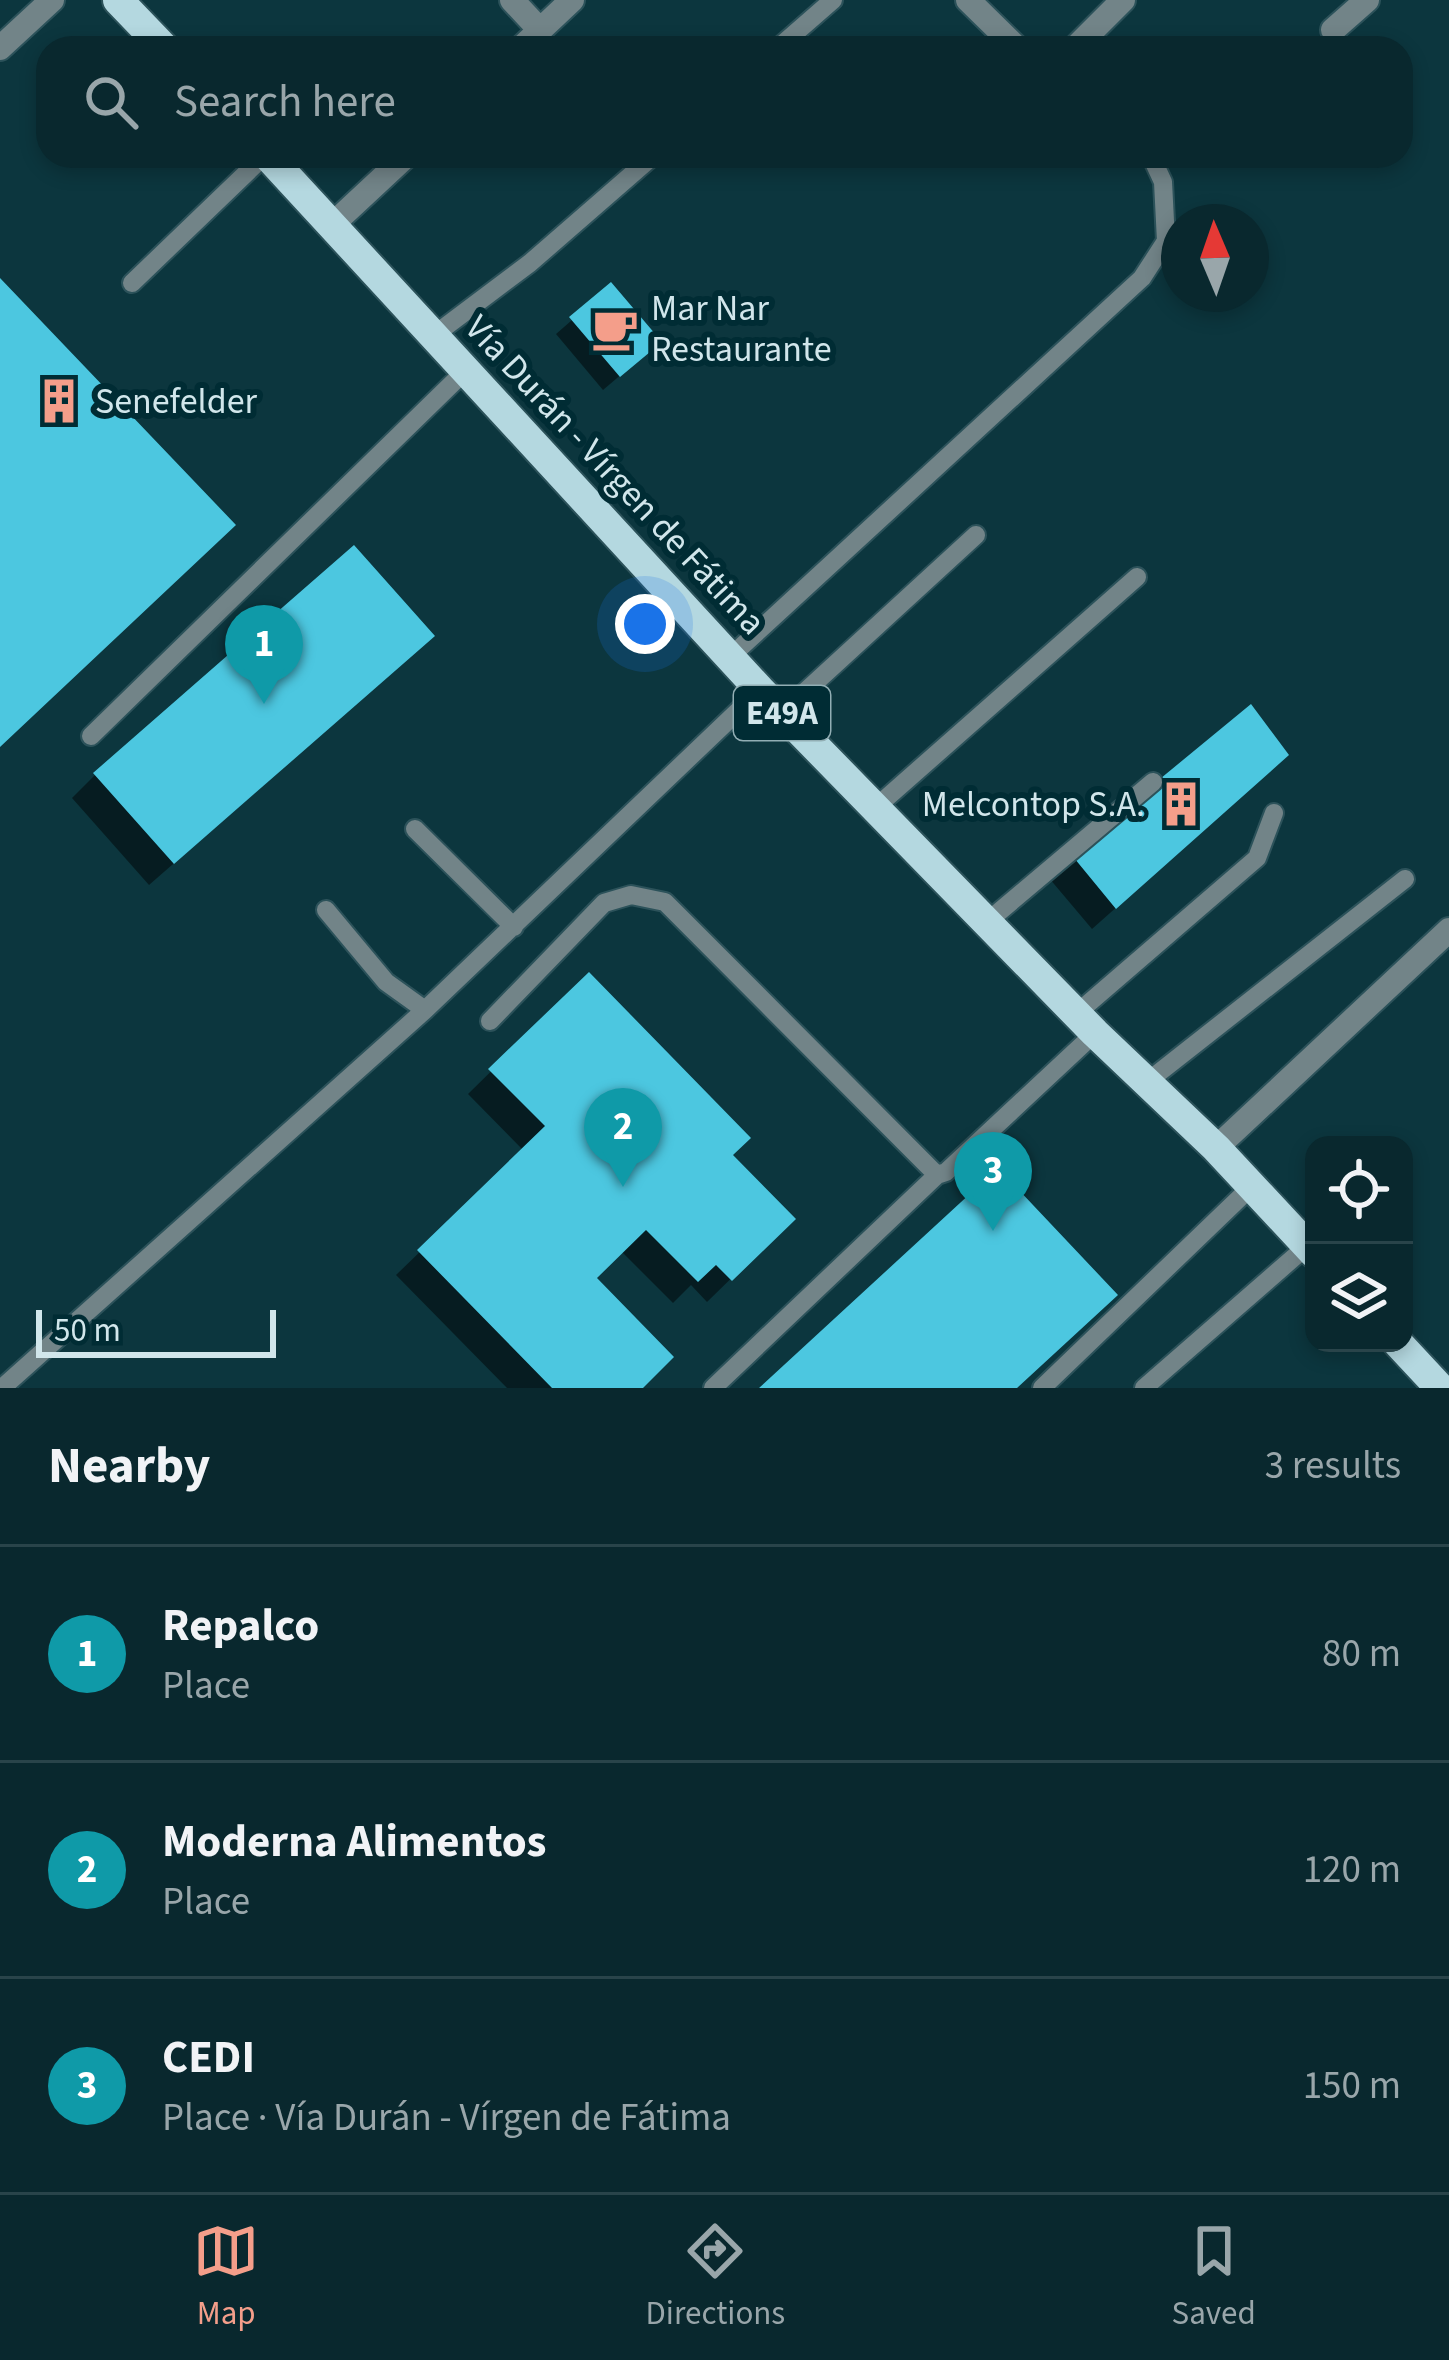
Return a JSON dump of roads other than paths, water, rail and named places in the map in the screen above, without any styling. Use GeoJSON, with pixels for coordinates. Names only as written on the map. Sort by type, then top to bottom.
{"type":"FeatureCollection","features":[{"type":"Feature","properties":{"kind":"main road"},"geometry":{"type":"LineString","coordinates":[[118,0],[152,36]]}},
{"type":"Feature","properties":{"kind":"main road","name":"Vía Durán - Vírgen de Fátima"},"geometry":{"type":"LineString","coordinates":[[278,168],[729,658],[1306,1244]]}},
{"type":"Feature","properties":{"kind":"main road"},"geometry":{"type":"LineString","coordinates":[[1406,1352],[1440,1388]]}},
{"type":"Feature","properties":{"kind":"street"},"geometry":{"type":"LineString","coordinates":[[0,48],[52,0]]}},
{"type":"Feature","properties":{"kind":"street"},"geometry":{"type":"LineString","coordinates":[[512,0],[540,30]]}},
{"type":"Feature","properties":{"kind":"street"},"geometry":{"type":"LineString","coordinates":[[534,36],[572,0]]}},
{"type":"Feature","properties":{"kind":"street"},"geometry":{"type":"LineString","coordinates":[[968,0],[1005,36]]}},
{"type":"Feature","properties":{"kind":"street"},"geometry":{"type":"LineString","coordinates":[[1087,36],[1124,0]]}},
{"type":"Feature","properties":{"kind":"street"},"geometry":{"type":"LineString","coordinates":[[1333,30],[1367,0]]}},
{"type":"Feature","properties":{"kind":"street"},"geometry":{"type":"LineString","coordinates":[[333,224],[393,168]]}},
{"type":"Feature","properties":{"kind":"street"},"geometry":{"type":"LineString","coordinates":[[1216,1148],[1449,930]]}},
{"type":"Feature","properties":{"kind":"lane"},"geometry":{"type":"LineString","coordinates":[[792,36],[833,0]]}},
{"type":"Feature","properties":{"kind":"lane"},"geometry":{"type":"LineString","coordinates":[[132,283],[253,168]]}},
{"type":"Feature","properties":{"kind":"lane"},"geometry":{"type":"LineString","coordinates":[[433,336],[530,263],[639,168]]}},
{"type":"Feature","properties":{"kind":"lane"},"geometry":{"type":"LineString","coordinates":[[729,658],[1142,278],[1166,241],[1163,182],[1157,168]]}},
{"type":"Feature","properties":{"kind":"lane"},"geometry":{"type":"LineString","coordinates":[[91,736],[464,372]]}},
{"type":"Feature","properties":{"kind":"lane"},"geometry":{"type":"LineString","coordinates":[[2,1388],[771,701],[976,535]]}},
{"type":"Feature","properties":{"kind":"lane"},"geometry":{"type":"LineString","coordinates":[[874,808],[1138,577]]}},
{"type":"Feature","properties":{"kind":"lane"},"geometry":{"type":"LineString","coordinates":[[986,922],[1153,782]]}},
{"type":"Feature","properties":{"kind":"lane"},"geometry":{"type":"LineString","coordinates":[[713,1388],[937,1174],[946,1172],[1085,1023],[1257,858],[1274,813]]}},
{"type":"Feature","properties":{"kind":"lane"},"geometry":{"type":"LineString","coordinates":[[415,829],[514,928]]}},
{"type":"Feature","properties":{"kind":"lane"},"geometry":{"type":"LineString","coordinates":[[1147,1082],[1405,879]]}},
{"type":"Feature","properties":{"kind":"lane"},"geometry":{"type":"LineString","coordinates":[[490,1021],[604,903],[631,895],[664,902],[937,1174]]}},
{"type":"Feature","properties":{"kind":"lane"},"geometry":{"type":"LineString","coordinates":[[326,910],[386,982],[425,1010]]}},
{"type":"Feature","properties":{"kind":"lane"},"geometry":{"type":"LineString","coordinates":[[1042,1388],[1252,1186]]}},
{"type":"Feature","properties":{"kind":"lane"},"geometry":{"type":"LineString","coordinates":[[1144,1388],[1305,1254]]}},
{"type":"Feature","properties":{"kind":"place","name":"Mar Nar Restaurante"},"geometry":{"type":"Point","coordinates":[615,329]}},
{"type":"Feature","properties":{"kind":"place","name":"Senefelder"},"geometry":{"type":"Point","coordinates":[59,401]}},
{"type":"Feature","properties":{"kind":"place","name":"Repalco"},"geometry":{"type":"Point","coordinates":[264,704]}},
{"type":"Feature","properties":{"kind":"place","name":"Melcontop S.A."},"geometry":{"type":"Point","coordinates":[1181,804]}},
{"type":"Feature","properties":{"kind":"place","name":"Moderna Alimentos"},"geometry":{"type":"Point","coordinates":[623,1187]}},
{"type":"Feature","properties":{"kind":"place","name":"CEDI"},"geometry":{"type":"Point","coordinates":[993,1231]}}]}
